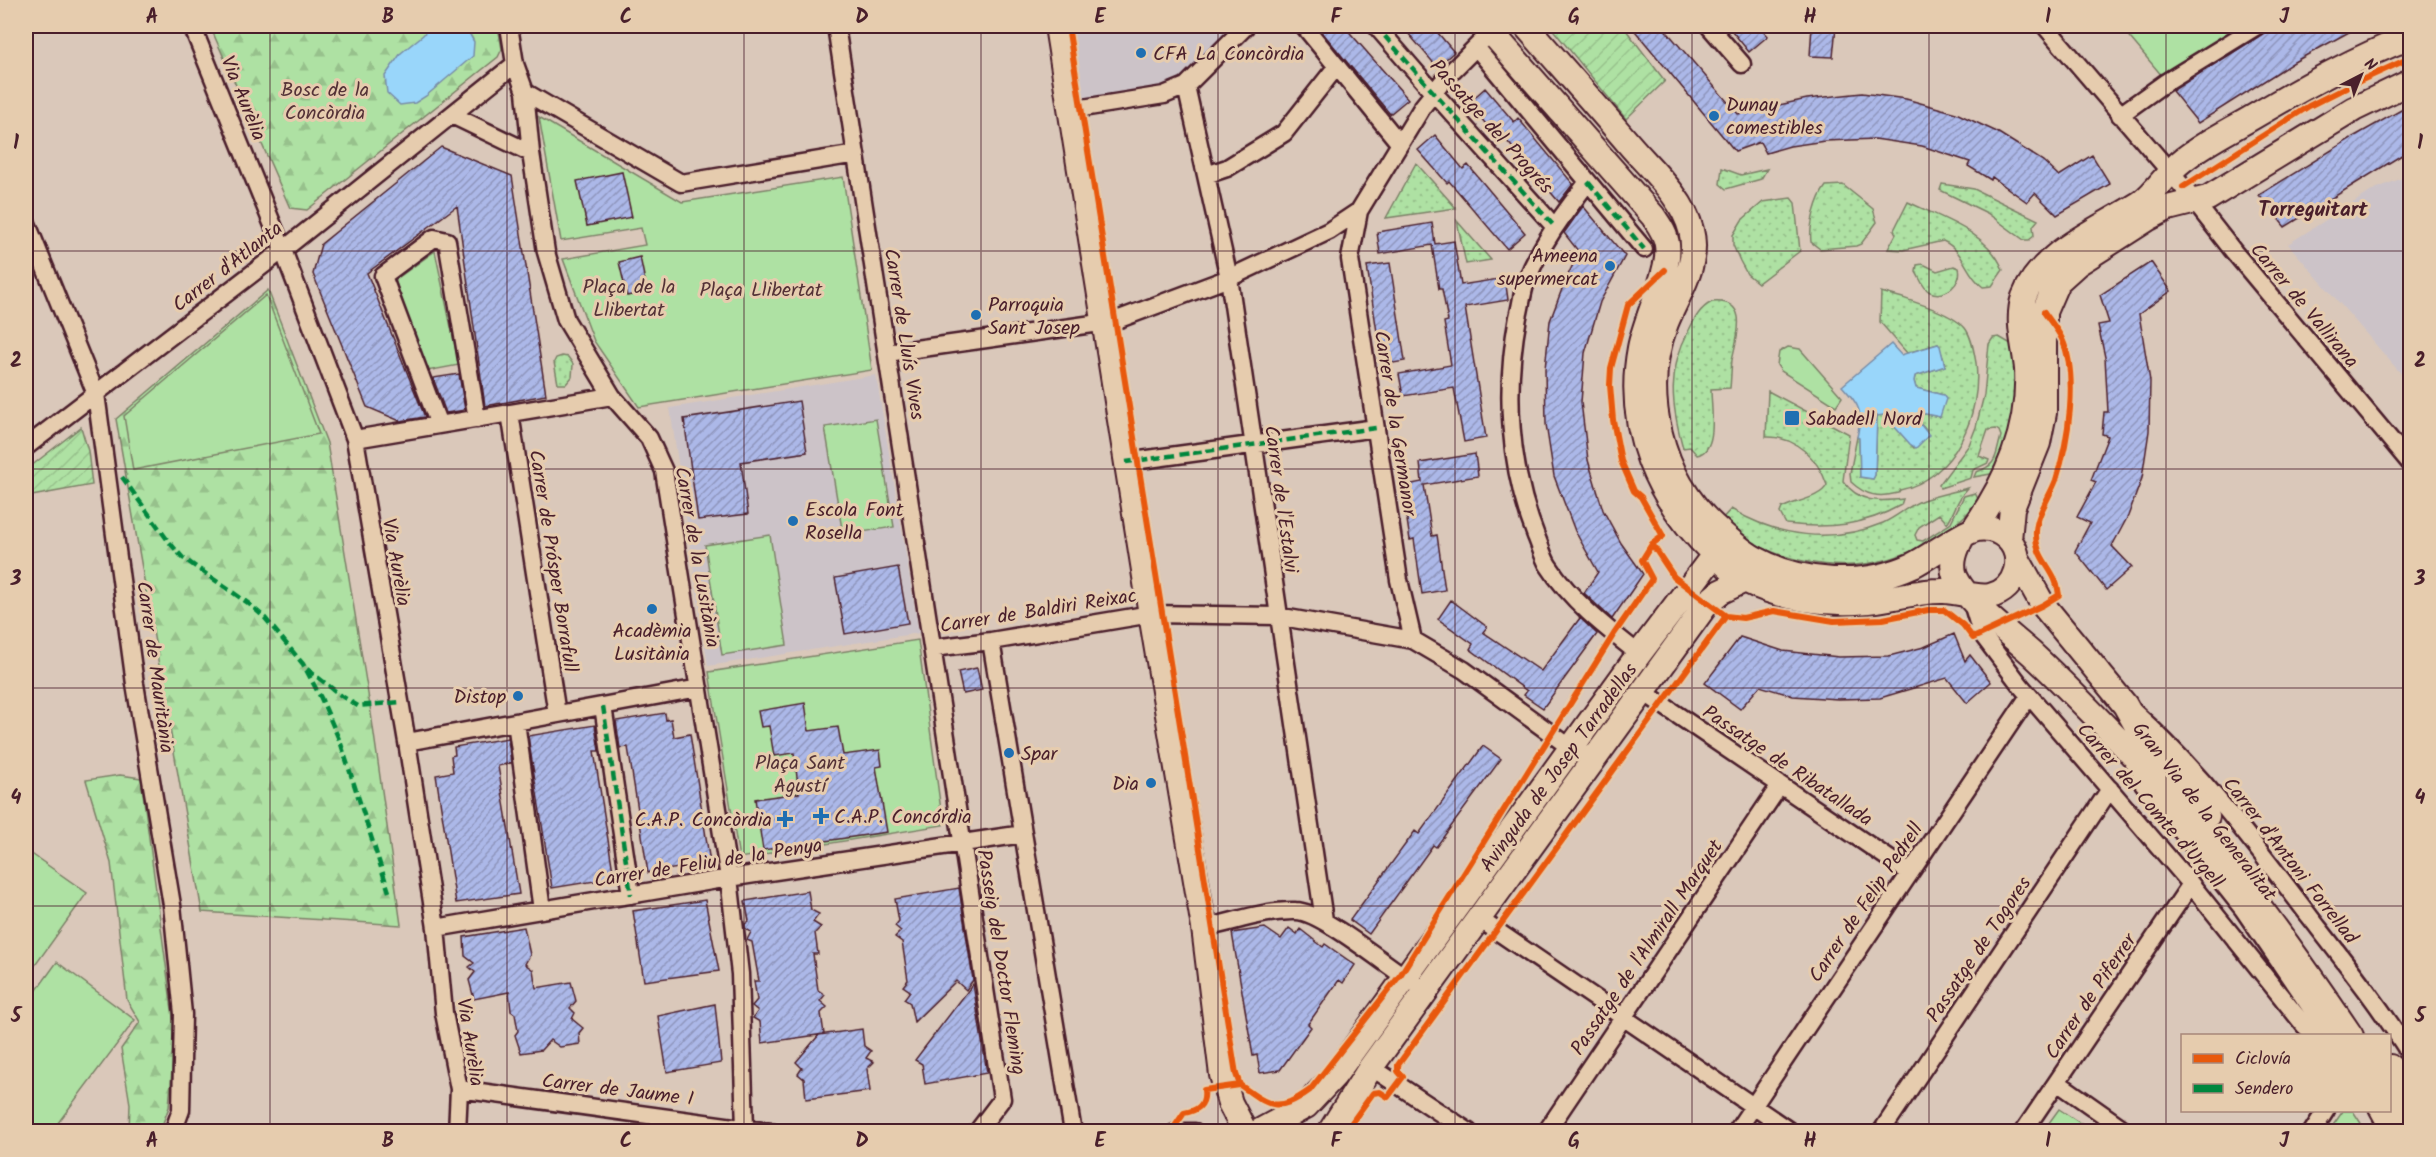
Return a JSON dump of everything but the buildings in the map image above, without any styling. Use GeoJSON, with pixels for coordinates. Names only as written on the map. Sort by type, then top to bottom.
{"type":"FeatureCollection","features":[{"type":"Feature","properties":{"kind":"main road"},"geometry":{"type":"LineString","coordinates":[[1057,26],[1126,462],[1204,928],[1222,1075],[1230,1103],[1245,1131]]}},
{"type":"Feature","properties":{"kind":"main road"},"geometry":{"type":"LineString","coordinates":[[1526,26],[1667,188],[1683,212],[1691,230],[1693,250],[1687,278],[1667,321],[1657,353],[1654,382],[1659,433],[1676,477],[1696,507],[1712,524],[1749,555]]}},
{"type":"Feature","properties":{"kind":"main road"},"geometry":{"type":"LineString","coordinates":[[1484,35],[1653,216],[1667,241],[1668,256],[1665,270],[1642,336],[1636,389],[1642,440],[1660,484],[1699,539],[1714,555],[1745,580],[1772,590],[1839,602],[1866,602],[1940,591],[1992,596],[2004,589],[2016,572],[2012,508],[2038,443],[2044,413],[2044,312],[2057,282],[2066,272],[2149,218],[2168,208],[2196,203],[2208,198],[2354,109],[2410,82]]}},
{"type":"Feature","properties":{"kind":"main road"},"geometry":{"type":"LineString","coordinates":[[1969,594],[1955,574],[1953,558],[1967,533],[1999,488],[2021,433],[2027,398],[2027,368],[2020,316],[2024,297],[2034,277],[2056,256],[2148,197],[2170,172],[2199,149],[2280,100],[2363,56],[2410,37]]}},
{"type":"Feature","properties":{"kind":"main road"},"geometry":{"type":"LineString","coordinates":[[1714,555],[1735,552],[1749,555],[1783,571],[1830,579],[1852,579],[1892,574],[1913,565],[1967,533],[1995,529],[2014,550]]}},
{"type":"Feature","properties":{"kind":"main road","name":"Gran Via de la Generalitat"},"geometry":{"type":"LineString","coordinates":[[2014,550],[2043,605],[2125,705],[2144,739],[2281,910],[2368,1034]]}},
{"type":"Feature","properties":{"kind":"main road","name":"Avinguda de Josep Tarradellas"},"geometry":{"type":"LineString","coordinates":[[1330,1131],[1371,1067],[1416,984],[1571,748],[1714,555]]}},
{"type":"Feature","properties":{"kind":"main road","name":"Avinguda de Josep Tarradellas"},"geometry":{"type":"LineString","coordinates":[[1258,1131],[1299,1111],[1320,1093],[1350,1057],[1478,918],[1708,602],[1720,592],[1745,580]]}},
{"type":"Feature","properties":{"kind":"main road","name":"Gran Via de la Generalitat"},"geometry":{"type":"LineString","coordinates":[[1969,594],[1999,626],[2031,652],[2148,771],[2267,916],[2350,1034]]}},
{"type":"Feature","properties":{"kind":"main road"},"geometry":{"type":"LineString","coordinates":[[2391,1069],[2410,1100]]}},
{"type":"Feature","properties":{"kind":"main road"},"geometry":{"type":"LineString","coordinates":[[2391,1097],[2410,1129]]}},
{"type":"Feature","properties":{"kind":"street","name":"Via Aurèlia"},"geometry":{"type":"LineString","coordinates":[[192,26],[284,250],[355,438],[436,928],[444,1013],[459,1089],[457,1131]]}},
{"type":"Feature","properties":{"kind":"street","name":"Carrer de la Lusitània"},"geometry":{"type":"LineString","coordinates":[[509,26],[515,64],[525,92],[531,153],[546,252],[566,320],[612,396],[649,438],[664,471],[729,879],[740,974],[745,1128]]}},
{"type":"Feature","properties":{"kind":"street","name":"Carrer de Lluís Vives"},"geometry":{"type":"LineString","coordinates":[[836,26],[933,648]]}},
{"type":"Feature","properties":{"kind":"street"},"geometry":{"type":"LineString","coordinates":[[1070,110],[1164,95],[1186,86],[1246,26]]}},
{"type":"Feature","properties":{"kind":"street"},"geometry":{"type":"LineString","coordinates":[[1304,26],[1400,144]]}},
{"type":"Feature","properties":{"kind":"street","name":"Passatge del Progrés"},"geometry":{"type":"LineString","coordinates":[[1376,26],[1554,226]]}},
{"type":"Feature","properties":{"kind":"street"},"geometry":{"type":"LineString","coordinates":[[1709,26],[1742,64]]}},
{"type":"Feature","properties":{"kind":"street","name":"Carrer de Vallirana"},"geometry":{"type":"LineString","coordinates":[[2045,26],[2196,203],[2410,463]]}},
{"type":"Feature","properties":{"kind":"street"},"geometry":{"type":"LineString","coordinates":[[2120,115],[2166,82],[2257,26]]}},
{"type":"Feature","properties":{"kind":"street"},"geometry":{"type":"LineString","coordinates":[[887,353],[1114,321],[1229,278],[1329,231],[1359,211],[1423,106],[1484,35],[1588,182],[1644,249]]}},
{"type":"Feature","properties":{"kind":"street","name":"Carrer d'Atlanta"},"geometry":{"type":"LineString","coordinates":[[26,447],[284,250],[515,64]]}},
{"type":"Feature","properties":{"kind":"street"},"geometry":{"type":"LineString","coordinates":[[1206,175],[1227,168],[1284,133],[1337,66]]}},
{"type":"Feature","properties":{"kind":"street","name":"Carrer de l'Estalvi"},"geometry":{"type":"LineString","coordinates":[[1186,86],[1229,278],[1277,616],[1324,920]]}},
{"type":"Feature","properties":{"kind":"street"},"geometry":{"type":"LineString","coordinates":[[525,92],[681,183],[856,154]]}},
{"type":"Feature","properties":{"kind":"street"},"geometry":{"type":"LineString","coordinates":[[452,115],[531,153]]}},
{"type":"Feature","properties":{"kind":"street"},"geometry":{"type":"LineString","coordinates":[[1588,182],[1554,226],[1526,283],[1512,348],[1510,405],[1515,459],[1529,517],[1547,564],[1569,592],[1605,627],[1639,654]]}},
{"type":"Feature","properties":{"kind":"street","name":"Carrer de la Germanor"},"geometry":{"type":"LineString","coordinates":[[1359,211],[1350,259],[1399,580],[1413,640]]}},
{"type":"Feature","properties":{"kind":"street","name":"Carrer de Mauritània"},"geometry":{"type":"LineString","coordinates":[[26,221],[96,394],[135,684],[172,905],[183,1014],[181,1110],[173,1131]]}},
{"type":"Feature","properties":{"kind":"street"},"geometry":{"type":"LineString","coordinates":[[439,425],[383,276],[434,238],[447,241],[477,419]]}},
{"type":"Feature","properties":{"kind":"street"},"geometry":{"type":"LineString","coordinates":[[355,438],[612,396]]}},
{"type":"Feature","properties":{"kind":"street","name":"Carrer de Prósper Borrafull"},"geometry":{"type":"LineString","coordinates":[[510,413],[557,714]]}},
{"type":"Feature","properties":{"kind":"street"},"geometry":{"type":"LineString","coordinates":[[1126,462],[1376,428]]}},
{"type":"Feature","properties":{"kind":"street","name":"Carrer del Comte d'Urgell"},"geometry":{"type":"LineString","coordinates":[[1969,594],[1982,633],[2029,696],[2192,884],[2304,1025],[2315,1034]]}},
{"type":"Feature","properties":{"kind":"street","name":"Carrer de Baldiri Reixac"},"geometry":{"type":"LineString","coordinates":[[933,648],[991,641],[1151,614],[1277,616],[1413,640]]}},
{"type":"Feature","properties":{"kind":"street"},"geometry":{"type":"LineString","coordinates":[[1413,640],[1464,670],[1571,748],[1595,757]]}},
{"type":"Feature","properties":{"kind":"street","name":"Passeig del Doctor Fleming"},"geometry":{"type":"LineString","coordinates":[[991,641],[1073,1131]]}},
{"type":"Feature","properties":{"kind":"street","name":"Passeig del Doctor Fleming"},"geometry":{"type":"LineString","coordinates":[[933,648],[1002,1099],[977,1131]]}},
{"type":"Feature","properties":{"kind":"street"},"geometry":{"type":"LineString","coordinates":[[407,742],[699,688]]}},
{"type":"Feature","properties":{"kind":"street","name":"Passatge de Ribatallada"},"geometry":{"type":"LineString","coordinates":[[1642,691],[1910,873]]}},
{"type":"Feature","properties":{"kind":"street","name":"Carrer de Felip Pedrell"},"geometry":{"type":"LineString","coordinates":[[1736,1131],[2029,696]]}},
{"type":"Feature","properties":{"kind":"street","name":"Carrer d'Antoni Forrellad"},"geometry":{"type":"LineString","coordinates":[[2125,705],[2176,751],[2240,827],[2362,984],[2410,1054]]}},
{"type":"Feature","properties":{"kind":"street"},"geometry":{"type":"LineString","coordinates":[[603,706],[631,895]]}},
{"type":"Feature","properties":{"kind":"street"},"geometry":{"type":"LineString","coordinates":[[516,722],[542,910]]}},
{"type":"Feature","properties":{"kind":"street","name":"Carrer del Comte d'Urgell"},"geometry":{"type":"LineString","coordinates":[[2101,723],[2119,754],[2243,909],[2330,1034]]}},
{"type":"Feature","properties":{"kind":"street","name":"Passatge de l'Almirall Marquet"},"geometry":{"type":"LineString","coordinates":[[1546,1131],[1780,785]]}},
{"type":"Feature","properties":{"kind":"street","name":"Passatge de Togores"},"geometry":{"type":"LineString","coordinates":[[1881,1131],[2110,789]]}},
{"type":"Feature","properties":{"kind":"street","name":"Carrer de Feliu de la Penya"},"geometry":{"type":"LineString","coordinates":[[436,928],[729,879],[1023,834]]}},
{"type":"Feature","properties":{"kind":"street","name":"Carrer de Piferrer"},"geometry":{"type":"LineString","coordinates":[[2023,1131],[2192,884]]}},
{"type":"Feature","properties":{"kind":"street"},"geometry":{"type":"LineString","coordinates":[[1204,928],[1272,912],[1299,911],[1324,920],[1416,984]]}},
{"type":"Feature","properties":{"kind":"street"},"geometry":{"type":"LineString","coordinates":[[1478,918],[1791,1131]]}},
{"type":"Feature","properties":{"kind":"street"},"geometry":{"type":"LineString","coordinates":[[1371,1067],[1469,1131]]}},
{"type":"Feature","properties":{"kind":"street"},"geometry":{"type":"LineString","coordinates":[[2057,1082],[2128,1131]]}},
{"type":"Feature","properties":{"kind":"street","name":"Carrer de Jaume I"},"geometry":{"type":"LineString","coordinates":[[459,1089],[720,1127],[771,1131]]}},
{"type":"Feature","properties":{"kind":"street"},"geometry":{"type":"LineString","coordinates":[[2312,1131],[2325,1112]]}},
{"type":"Feature","properties":{"kind":"street"},"geometry":{"type":"LineString","coordinates":[[2379,1112],[2390,1131]]}},
{"type":"Feature","properties":{"kind":"street"},"geometry":{"type":"LineString","coordinates":[[1176,1131],[1195,1131]]}},
{"type":"Feature","properties":{"kind":"shaded area","name":"CFA La Concòrdia"},"geometry":{"type":"Polygon","coordinates":[[[1068,26],[1237,26],[1183,81],[1159,91],[1080,103],[1068,26]]]}},
{"type":"Feature","properties":{"kind":"shaded area"},"geometry":{"type":"Polygon","coordinates":[[[2410,175],[2410,384],[2288,244],[2375,189],[2410,175]]]}},
{"type":"Feature","properties":{"kind":"shaded area","name":"Escola Font Rosella"},"geometry":{"type":"Polygon","coordinates":[[[876,375],[919,633],[708,666],[670,408],[876,375]]]}},
{"type":"Feature","properties":{"kind":"green space","name":"Bosc de la Concòrdia"},"geometry":{"type":"Polygon","coordinates":[[[210,26],[498,26],[502,49],[498,57],[307,210],[290,208],[210,26]]]}},
{"type":"Feature","properties":{"kind":"green space"},"geometry":{"type":"Polygon","coordinates":[[[1550,26],[1623,26],[1665,81],[1626,119],[1550,26]]]}},
{"type":"Feature","properties":{"kind":"green space"},"geometry":{"type":"Polygon","coordinates":[[[2120,26],[2240,26],[2163,77],[2120,26]]]}},
{"type":"Feature","properties":{"kind":"green space","name":"Plaça Llibertat"},"geometry":{"type":"Polygon","coordinates":[[[539,117],[682,202],[843,177],[872,370],[639,407],[594,341],[563,259],[645,245],[641,228],[561,241],[539,117]]]}},
{"type":"Feature","properties":{"kind":"green space"},"geometry":{"type":"Polygon","coordinates":[[[1416,163],[1456,208],[1386,218],[1416,163]]]}},
{"type":"Feature","properties":{"kind":"green space"},"geometry":{"type":"Polygon","coordinates":[[[1722,168],[1741,175],[1767,169],[1761,179],[1726,189],[1720,184],[1722,168]]]}},
{"type":"Feature","properties":{"kind":"green space"},"geometry":{"type":"Polygon","coordinates":[[[1942,184],[1974,189],[2038,220],[2033,226],[2034,236],[2029,240],[2024,240],[1987,213],[1940,190],[1942,184]]]}},
{"type":"Feature","properties":{"kind":"green space"},"geometry":{"type":"Polygon","coordinates":[[[1843,185],[1873,209],[1877,222],[1861,244],[1820,249],[1811,242],[1811,228],[1816,205],[1826,186],[1843,185]]]}},
{"type":"Feature","properties":{"kind":"green space"},"geometry":{"type":"Polygon","coordinates":[[[1791,198],[1795,203],[1800,251],[1758,283],[1747,274],[1740,261],[1733,245],[1733,235],[1742,220],[1763,202],[1791,198]]]}},
{"type":"Feature","properties":{"kind":"green space"},"geometry":{"type":"Polygon","coordinates":[[[1908,202],[1963,228],[1987,246],[2003,270],[1992,286],[1983,287],[1977,282],[1961,257],[1943,241],[1903,250],[1888,249],[1896,234],[1894,230],[1908,202]]]}},
{"type":"Feature","properties":{"kind":"green space"},"geometry":{"type":"Polygon","coordinates":[[[1457,221],[1491,260],[1466,264],[1457,221]]]}},
{"type":"Feature","properties":{"kind":"green space"},"geometry":{"type":"Polygon","coordinates":[[[435,251],[459,365],[427,371],[395,280],[435,251]]]}},
{"type":"Feature","properties":{"kind":"green space"},"geometry":{"type":"Polygon","coordinates":[[[1923,264],[1937,271],[1954,266],[1959,268],[1960,274],[1956,284],[1941,293],[1928,291],[1916,272],[1917,265],[1923,264]]]}},
{"type":"Feature","properties":{"kind":"green space"},"geometry":{"type":"Polygon","coordinates":[[[268,290],[327,443],[370,706],[401,925],[202,912],[116,419],[268,290]]]}},
{"type":"Feature","properties":{"kind":"green space"},"geometry":{"type":"Polygon","coordinates":[[[1881,292],[1938,311],[1965,328],[1973,349],[1977,382],[1969,422],[1950,458],[1936,473],[1919,483],[1900,490],[1898,493],[1873,495],[1851,482],[1850,473],[1857,437],[1859,438],[1860,477],[1873,479],[1877,416],[1884,415],[1914,448],[1926,430],[1917,420],[1918,415],[1921,413],[1940,417],[1943,395],[1916,388],[1915,376],[1945,366],[1938,344],[1907,353],[1880,322],[1881,292]]]}},
{"type":"Feature","properties":{"kind":"green space"},"geometry":{"type":"Polygon","coordinates":[[[266,295],[319,434],[133,470],[124,416],[266,295]]]}},
{"type":"Feature","properties":{"kind":"green space"},"geometry":{"type":"Polygon","coordinates":[[[1712,302],[1725,302],[1733,306],[1737,313],[1738,331],[1732,360],[1730,388],[1711,389],[1711,437],[1704,452],[1697,455],[1690,447],[1683,448],[1674,402],[1674,374],[1682,345],[1691,326],[1701,310],[1712,302]]]}},
{"type":"Feature","properties":{"kind":"green space"},"geometry":{"type":"Polygon","coordinates":[[[1999,337],[2011,344],[2016,380],[2014,417],[1996,473],[1974,477],[1976,472],[1992,463],[1996,455],[2001,436],[1996,429],[1988,430],[1979,456],[1989,460],[1988,463],[1973,470],[1971,478],[1940,488],[1939,485],[1969,445],[1984,395],[1989,344],[1993,338],[1999,337]]]}},
{"type":"Feature","properties":{"kind":"green space"},"geometry":{"type":"Polygon","coordinates":[[[1788,347],[1800,349],[1842,397],[1836,406],[1781,371],[1777,365],[1779,352],[1788,347]]]}},
{"type":"Feature","properties":{"kind":"green space"},"geometry":{"type":"Polygon","coordinates":[[[568,357],[573,364],[572,377],[566,384],[558,384],[554,362],[556,358],[568,357]]]}},
{"type":"Feature","properties":{"kind":"green space"},"geometry":{"type":"Polygon","coordinates":[[[1768,391],[1849,434],[1843,481],[1856,494],[1886,501],[1903,499],[1901,505],[1859,522],[1831,526],[1786,524],[1780,513],[1782,508],[1814,496],[1827,485],[1818,466],[1804,450],[1786,440],[1766,437],[1768,391]]]}},
{"type":"Feature","properties":{"kind":"green space"},"geometry":{"type":"Polygon","coordinates":[[[876,419],[894,527],[843,535],[825,427],[876,419]]]}},
{"type":"Feature","properties":{"kind":"green space"},"geometry":{"type":"Polygon","coordinates":[[[81,427],[88,451],[92,485],[26,497],[26,470],[81,427]]]}},
{"type":"Feature","properties":{"kind":"green space"},"geometry":{"type":"Polygon","coordinates":[[[1968,488],[1960,497],[1947,523],[1939,514],[1919,527],[1915,535],[1917,540],[1923,541],[1950,524],[1964,496],[1975,493],[1978,499],[1969,511],[1934,539],[1908,553],[1880,561],[1852,565],[1797,560],[1770,551],[1744,538],[1720,521],[1731,509],[1749,519],[1786,531],[1825,535],[1844,534],[1883,523],[1923,500],[1968,488]]]}},
{"type":"Feature","properties":{"kind":"green space"},"geometry":{"type":"Polygon","coordinates":[[[770,535],[787,645],[722,655],[705,545],[770,535]]]}},
{"type":"Feature","properties":{"kind":"green space","name":"Plaça Sant Agustí"},"geometry":{"type":"Polygon","coordinates":[[[918,640],[943,825],[739,858],[709,672],[918,640]]]}},
{"type":"Feature","properties":{"kind":"green space"},"geometry":{"type":"Polygon","coordinates":[[[120,775],[141,778],[175,1032],[169,1107],[160,1131],[129,1131],[130,1104],[121,1049],[140,1022],[127,1000],[111,863],[86,780],[120,775]]]}},
{"type":"Feature","properties":{"kind":"green space"},"geometry":{"type":"Polygon","coordinates":[[[26,850],[87,893],[26,978],[26,850]]]}},
{"type":"Feature","properties":{"kind":"green space"},"geometry":{"type":"Polygon","coordinates":[[[57,962],[135,1020],[52,1131],[26,1131],[26,1005],[57,962]]]}},
{"type":"Feature","properties":{"kind":"green space"},"geometry":{"type":"Polygon","coordinates":[[[2059,1109],[2092,1131],[2043,1131],[2059,1109]]]}},
{"type":"Feature","properties":{"kind":"green space"},"geometry":{"type":"Polygon","coordinates":[[[2342,1112],[2354,1112],[2366,1131],[2329,1131],[2342,1112]]]}},
{"type":"Feature","properties":{"kind":"water"},"geometry":{"type":"Polygon","coordinates":[[[431,26],[465,26],[474,42],[473,56],[426,96],[415,103],[400,105],[387,93],[385,76],[401,53],[431,26]]]}},
{"type":"Feature","properties":{"kind":"water"},"geometry":{"type":"Polygon","coordinates":[[[1891,344],[1901,355],[1938,344],[1940,346],[1945,366],[1915,376],[1914,381],[1916,388],[1943,395],[1946,399],[1940,417],[1921,413],[1918,415],[1917,420],[1929,435],[1916,448],[1884,415],[1877,416],[1875,475],[1873,479],[1860,477],[1859,438],[1857,437],[1860,414],[1853,399],[1842,386],[1891,344]]]}},
{"type":"Feature","properties":{"kind":"marked path"},"geometry":{"type":"LineString","coordinates":[[1376,26],[1554,226]]}},
{"type":"Feature","properties":{"kind":"marked path"},"geometry":{"type":"LineString","coordinates":[[1588,182],[1644,249]]}},
{"type":"Feature","properties":{"kind":"marked path"},"geometry":{"type":"LineString","coordinates":[[1126,462],[1376,428]]}},
{"type":"Feature","properties":{"kind":"marked path"},"geometry":{"type":"LineString","coordinates":[[122,477],[183,558],[248,603],[265,618],[303,664],[341,744],[389,892]]}},
{"type":"Feature","properties":{"kind":"marked path"},"geometry":{"type":"LineString","coordinates":[[307,669],[358,706],[400,702]]}},
{"type":"Feature","properties":{"kind":"marked path"},"geometry":{"type":"LineString","coordinates":[[603,706],[631,895]]}},
{"type":"Feature","properties":{"kind":"cycle path"},"geometry":{"type":"LineString","coordinates":[[1068,26],[1236,1074],[1240,1085],[1204,1090],[1204,1100],[1200,1106],[1184,1113],[1171,1132]]}},
{"type":"Feature","properties":{"kind":"cycle path"},"geometry":{"type":"LineString","coordinates":[[2183,187],[2309,106],[2410,58]]}},
{"type":"Feature","properties":{"kind":"cycle path"},"geometry":{"type":"LineString","coordinates":[[1665,270],[1628,305],[1611,368],[1613,420],[1621,461],[1634,491],[1641,497],[1663,536],[1652,544],[1674,577],[1726,616],[1743,618],[1774,611],[1834,621],[1883,619],[1928,610],[1944,610],[1963,625],[1973,638],[2059,595],[2054,578],[2038,550],[2036,531],[2041,512],[2056,480],[2064,448],[2070,410],[2070,371],[2062,339],[2044,312]]}},
{"type":"Feature","properties":{"kind":"cycle path"},"geometry":{"type":"LineString","coordinates":[[1240,1085],[1259,1098],[1274,1104],[1290,1102],[1310,1090],[1401,974],[1614,634],[1652,579],[1642,560],[1652,544]]}},
{"type":"Feature","properties":{"kind":"cycle path"},"geometry":{"type":"LineString","coordinates":[[1345,1132],[1373,1093],[1380,1092],[1388,1097],[1403,1077],[1398,1071],[1398,1065],[1726,616]]}},
{"type":"Feature","properties":{"kind":"place","name":"CFA La Concòrdia"},"geometry":{"type":"Point","coordinates":[1141,53]}},
{"type":"Feature","properties":{"kind":"place","name":"Dunay comestibles"},"geometry":{"type":"Point","coordinates":[1714,116]}},
{"type":"Feature","properties":{"kind":"place","name":"Ameena supermercat"},"geometry":{"type":"Point","coordinates":[1610,266]}},
{"type":"Feature","properties":{"kind":"place","name":"Parroquia Sant Josep"},"geometry":{"type":"Point","coordinates":[976,315]}},
{"type":"Feature","properties":{"kind":"place","name":"Sabadell Nord"},"geometry":{"type":"Point","coordinates":[1792,418]}},
{"type":"Feature","properties":{"kind":"place","name":"Escola Font Rosella"},"geometry":{"type":"Point","coordinates":[793,521]}},
{"type":"Feature","properties":{"kind":"place","name":"Acadèmia Lusitània"},"geometry":{"type":"Point","coordinates":[652,609]}},
{"type":"Feature","properties":{"kind":"place","name":"Distop"},"geometry":{"type":"Point","coordinates":[518,696]}},
{"type":"Feature","properties":{"kind":"place","name":"Spar"},"geometry":{"type":"Point","coordinates":[1009,753]}},
{"type":"Feature","properties":{"kind":"place","name":"Dia"},"geometry":{"type":"Point","coordinates":[1151,783]}},
{"type":"Feature","properties":{"kind":"place","name":"C.A.P. Concórdia"},"geometry":{"type":"Point","coordinates":[821,816]}},
{"type":"Feature","properties":{"kind":"place","name":"C.A.P. Concòrdia"},"geometry":{"type":"Point","coordinates":[785,819]}},
{"type":"Feature","properties":{"kind":"district","name":"Torreguitart"},"geometry":{"type":"Point","coordinates":[2313,209]}},
{"type":"Feature","properties":{"kind":"park label","name":"Plaça de la Llibertat"},"geometry":{"type":"Point","coordinates":[629,298]}}]}
